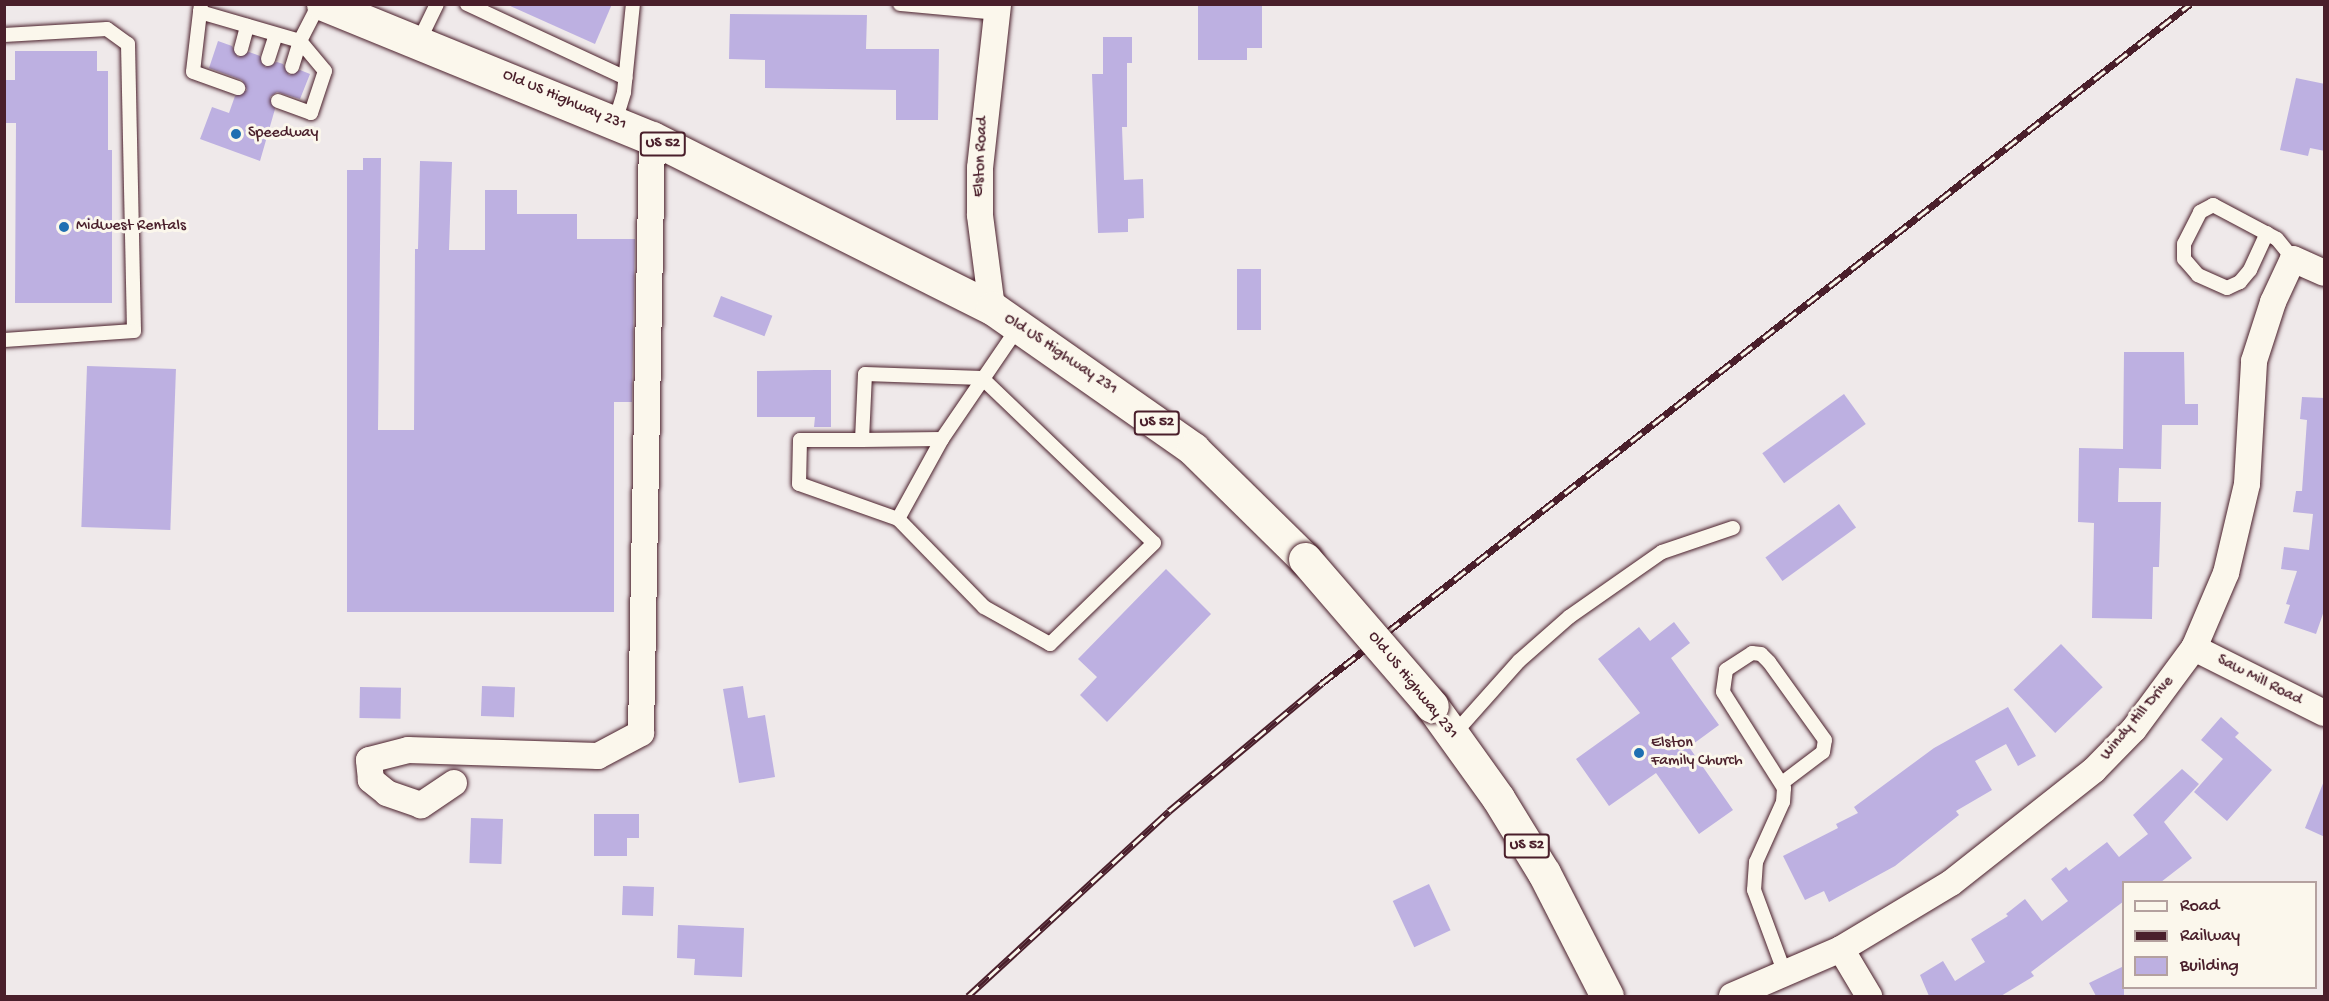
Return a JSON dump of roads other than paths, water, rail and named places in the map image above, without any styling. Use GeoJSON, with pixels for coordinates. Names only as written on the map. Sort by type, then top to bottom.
{"type":"FeatureCollection","features":[{"type":"Feature","properties":{"kind":"main road","name":"Old US Highway 231"},"geometry":{"type":"LineString","coordinates":[[321,4],[419,41],[652,138],[992,309],[1193,449],[1305,559],[1432,706],[1544,873],[1607,996]]}},
{"type":"Feature","properties":{"kind":"street","name":"Elston Road"},"geometry":{"type":"LineString","coordinates":[[992,309],[980,215],[980,168],[997,9]]}},
{"type":"Feature","properties":{"kind":"street"},"geometry":{"type":"LineString","coordinates":[[454,783],[421,805],[387,793],[371,780],[369,760],[408,750],[598,756],[641,733],[652,138]]}},
{"type":"Feature","properties":{"kind":"street"},"geometry":{"type":"LineString","coordinates":[[2293,259],[2325,273]]}},
{"type":"Feature","properties":{"kind":"street","name":"Windy Hill Drive"},"geometry":{"type":"LineString","coordinates":[[1732,996],[1840,949],[1951,883],[2094,770],[2141,721],[2193,648],[2236,543],[2247,484],[2254,361],[2267,316],[2293,259]]}},
{"type":"Feature","properties":{"kind":"street","name":"Saw Mill Road"},"geometry":{"type":"LineString","coordinates":[[2193,648],[2325,713]]}},
{"type":"Feature","properties":{"kind":"street"},"geometry":{"type":"LineString","coordinates":[[1840,949],[1869,996]]}},
{"type":"Feature","properties":{"kind":"lane"},"geometry":{"type":"LineString","coordinates":[[292,67],[300,40],[321,4]]}},
{"type":"Feature","properties":{"kind":"lane"},"geometry":{"type":"LineString","coordinates":[[419,41],[437,4]]}},
{"type":"Feature","properties":{"kind":"lane"},"geometry":{"type":"LineString","coordinates":[[467,4],[626,78]]}},
{"type":"Feature","properties":{"kind":"lane"},"geometry":{"type":"LineString","coordinates":[[494,18],[500,4]]}},
{"type":"Feature","properties":{"kind":"lane"},"geometry":{"type":"LineString","coordinates":[[615,122],[626,78],[633,4]]}},
{"type":"Feature","properties":{"kind":"lane"},"geometry":{"type":"LineString","coordinates":[[900,4],[997,9]]}},
{"type":"Feature","properties":{"kind":"lane"},"geometry":{"type":"LineString","coordinates":[[232,83],[193,72],[200,8],[248,26],[300,40],[325,71],[311,113],[280,100]]}},
{"type":"Feature","properties":{"kind":"lane"},"geometry":{"type":"LineString","coordinates":[[241,49],[248,26]]}},
{"type":"Feature","properties":{"kind":"lane"},"geometry":{"type":"LineString","coordinates":[[4,35],[107,29],[128,44],[134,331],[4,340]]}},
{"type":"Feature","properties":{"kind":"lane"},"geometry":{"type":"LineString","coordinates":[[268,59],[276,34]]}},
{"type":"Feature","properties":{"kind":"lane"},"geometry":{"type":"LineString","coordinates":[[2267,233],[2250,270],[2240,282],[2228,288],[2198,275],[2184,260],[2184,244],[2200,212],[2213,205],[2267,233],[2277,239],[2293,259]]}},
{"type":"Feature","properties":{"kind":"lane"},"geometry":{"type":"LineString","coordinates":[[898,519],[942,440],[982,378],[1019,327]]}},
{"type":"Feature","properties":{"kind":"lane"},"geometry":{"type":"LineString","coordinates":[[862,440],[865,374],[982,378],[1154,543],[1050,644],[984,607],[898,519],[799,484],[800,440],[862,440],[942,440]]}},
{"type":"Feature","properties":{"kind":"lane"},"geometry":{"type":"LineString","coordinates":[[1453,735],[1519,661],[1569,617],[1662,552],[1733,528]]}},
{"type":"Feature","properties":{"kind":"lane"},"geometry":{"type":"LineString","coordinates":[[1782,783],[1823,752],[1825,740],[1769,662],[1761,654],[1752,653],[1726,670],[1723,692],[1782,783],[1784,802],[1756,862],[1754,890],[1785,974]]}},
{"type":"Feature","properties":{"kind":"railway"},"geometry":{"type":"LineString","coordinates":[[968,996],[1169,811],[1322,683],[2190,4]]}},
{"type":"Feature","properties":{"kind":"place","name":"Speedway"},"geometry":{"type":"Point","coordinates":[236,134]}},
{"type":"Feature","properties":{"kind":"place","name":"Midwest Rentals"},"geometry":{"type":"Point","coordinates":[64,227]}},
{"type":"Feature","properties":{"kind":"place","name":"Elston Family Church"},"geometry":{"type":"Point","coordinates":[1639,753]}}]}
